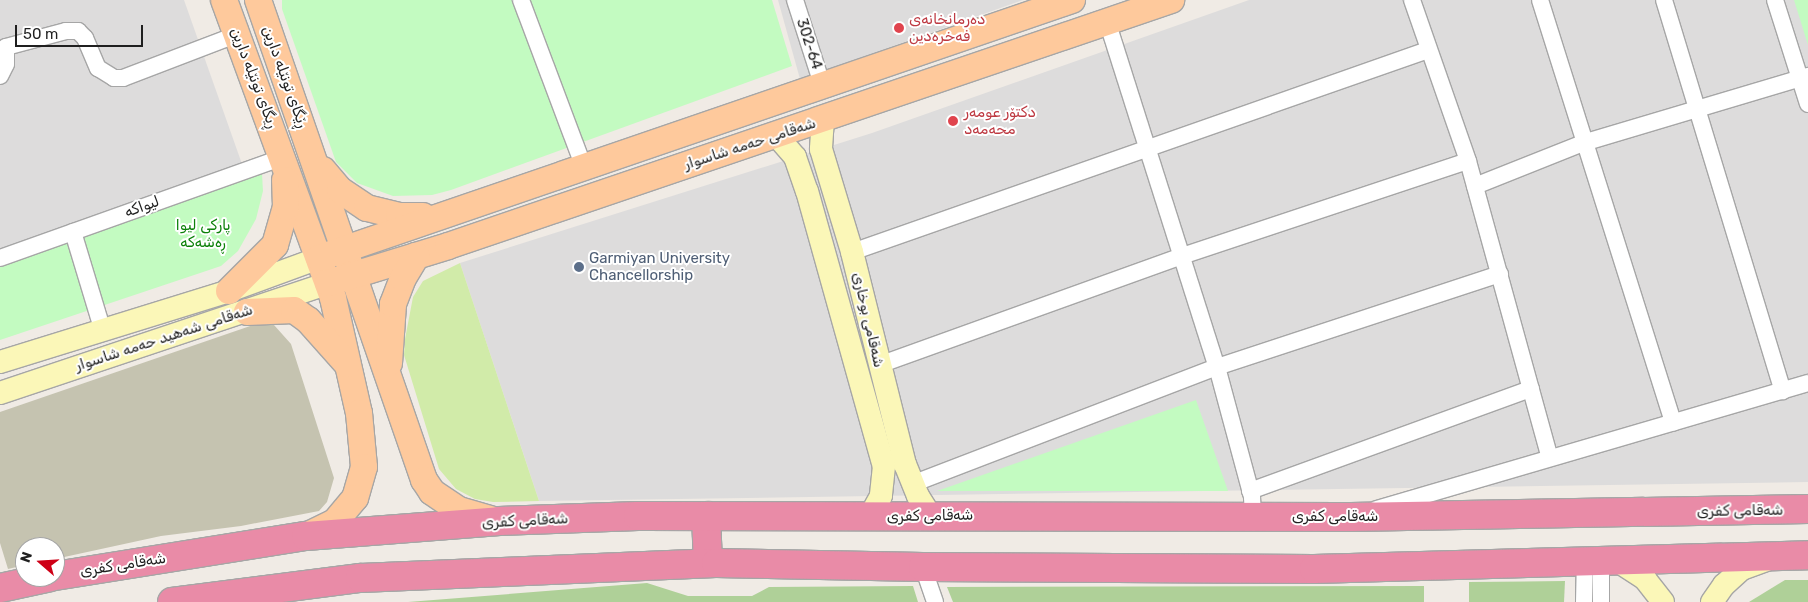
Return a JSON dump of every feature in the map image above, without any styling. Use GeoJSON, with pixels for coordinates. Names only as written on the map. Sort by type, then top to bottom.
{"type":"FeatureCollection","features":[{"type":"Feature","properties":{"kind":"highway","name":"شەقامی کفری"},"geometry":{"type":"LineString","coordinates":[[65,574],[306,536],[499,521],[706,516],[931,516],[1252,504],[1351,517],[1808,509]]}},
{"type":"Feature","properties":{"kind":"highway"},"geometry":{"type":"LineString","coordinates":[[706,516],[708,563]]}},
{"type":"Feature","properties":{"kind":"highway"},"geometry":{"type":"LineString","coordinates":[[172,602],[360,578],[708,563],[793,562],[923,568],[1314,568],[1795,555]]}},
{"type":"Feature","properties":{"kind":"highway"},"geometry":{"type":"LineString","coordinates":[[0,588],[15,585]]}},
{"type":"Feature","properties":{"kind":"main road","name":"ڕیگای تونێلە دارین"},"geometry":{"type":"LineString","coordinates":[[224,0],[284,157],[328,283],[351,369],[359,413],[362,478],[355,498],[335,522],[306,536]]}},
{"type":"Feature","properties":{"kind":"main road","name":"ڕێگای تونێلە دارین"},"geometry":{"type":"LineString","coordinates":[[258,0],[424,480],[432,492],[459,510],[499,521]]}},
{"type":"Feature","properties":{"kind":"main road","name":"شەقامی حەمە شاسوار"},"geometry":{"type":"LineString","coordinates":[[328,283],[416,256],[823,119],[858,104],[1171,0]]}},
{"type":"Feature","properties":{"kind":"main road","name":"شەقامی حەمە شاسوار"},"geometry":{"type":"LineString","coordinates":[[319,258],[446,213],[835,84],[1061,2]]}},
{"type":"Feature","properties":{"kind":"main road"},"geometry":{"type":"LineString","coordinates":[[835,84],[851,102],[858,104]]}},
{"type":"Feature","properties":{"kind":"main road","name":"شەقامی بوخاری"},"geometry":{"type":"LineString","coordinates":[[823,119],[820,141],[852,252],[879,365],[901,471]]}},
{"type":"Feature","properties":{"kind":"main road","name":"شەقامی بوخاری"},"geometry":{"type":"LineString","coordinates":[[776,134],[795,157],[901,471],[931,516]]}},
{"type":"Feature","properties":{"kind":"main road"},"geometry":{"type":"LineString","coordinates":[[312,154],[335,186],[367,208],[399,216],[446,213]]}},
{"type":"Feature","properties":{"kind":"main road"},"geometry":{"type":"LineString","coordinates":[[229,291],[275,245],[286,207],[284,157]]}},
{"type":"Feature","properties":{"kind":"main road"},"geometry":{"type":"LineString","coordinates":[[807,191],[832,185]]}},
{"type":"Feature","properties":{"kind":"main road"},"geometry":{"type":"LineString","coordinates":[[389,376],[394,304],[403,278],[416,256]]}},
{"type":"Feature","properties":{"kind":"main road","name":"شەقامی شەهید حەمە شاسوار"},"geometry":{"type":"LineString","coordinates":[[0,362],[102,328],[229,291],[319,258]]}},
{"type":"Feature","properties":{"kind":"main road","name":"شەقامی شەهید حەمە شاسوار"},"geometry":{"type":"LineString","coordinates":[[0,393],[247,312],[328,283]]}},
{"type":"Feature","properties":{"kind":"main road"},"geometry":{"type":"LineString","coordinates":[[247,312],[294,310],[308,320],[351,369]]}},
{"type":"Feature","properties":{"kind":"main road","name":"شەقامی بوخاری"},"geometry":{"type":"LineString","coordinates":[[870,516],[881,496],[901,471]]}},
{"type":"Feature","properties":{"kind":"main road"},"geometry":{"type":"LineString","coordinates":[[1712,602],[1724,585],[1742,569],[1795,555]]}},
{"type":"Feature","properties":{"kind":"main road"},"geometry":{"type":"LineString","coordinates":[[1601,560],[1645,579],[1663,602]]}},
{"type":"Feature","properties":{"kind":"street"},"geometry":{"type":"LineString","coordinates":[[521,0],[584,168]]}},
{"type":"Feature","properties":{"kind":"street","name":"302-64"},"geometry":{"type":"LineString","coordinates":[[795,0],[835,84]]}},
{"type":"Feature","properties":{"kind":"street"},"geometry":{"type":"LineString","coordinates":[[1412,0],[1468,161],[1550,458]]}},
{"type":"Feature","properties":{"kind":"street"},"geometry":{"type":"LineString","coordinates":[[1540,0],[1583,144],[1673,423]]}},
{"type":"Feature","properties":{"kind":"street"},"geometry":{"type":"LineString","coordinates":[[1664,0],[1700,109],[1783,390]]}},
{"type":"Feature","properties":{"kind":"street"},"geometry":{"type":"LineString","coordinates":[[1775,0],[1804,77],[1808,104]]}},
{"type":"Feature","properties":{"kind":"street"},"geometry":{"type":"LineString","coordinates":[[1107,21],[1217,368],[1252,504],[1531,389]]}},
{"type":"Feature","properties":{"kind":"street"},"geometry":{"type":"LineString","coordinates":[[0,76],[6,64],[6,47],[66,31],[78,31],[85,38],[98,68],[114,78],[123,78],[238,34]]}},
{"type":"Feature","properties":{"kind":"street"},"geometry":{"type":"LineString","coordinates":[[852,252],[1147,146],[1428,50]]}},
{"type":"Feature","properties":{"kind":"street"},"geometry":{"type":"LineString","coordinates":[[1475,186],[1583,144],[1804,77]]}},
{"type":"Feature","properties":{"kind":"street","name":"لیواکە"},"geometry":{"type":"LineString","coordinates":[[0,258],[284,157]]}},
{"type":"Feature","properties":{"kind":"street"},"geometry":{"type":"LineString","coordinates":[[879,365],[1182,256],[1468,161]]}},
{"type":"Feature","properties":{"kind":"street"},"geometry":{"type":"LineString","coordinates":[[73,232],[102,328]]}},
{"type":"Feature","properties":{"kind":"street"},"geometry":{"type":"LineString","coordinates":[[901,471],[1500,274]]}},
{"type":"Feature","properties":{"kind":"street"},"geometry":{"type":"LineString","coordinates":[[1351,517],[1808,383]]}},
{"type":"Feature","properties":{"kind":"street"},"geometry":{"type":"LineString","coordinates":[[1584,602],[1601,560]]}},
{"type":"Feature","properties":{"kind":"street"},"geometry":{"type":"LineString","coordinates":[[1600,602],[1601,560]]}},
{"type":"Feature","properties":{"kind":"street"},"geometry":{"type":"LineString","coordinates":[[923,568],[935,602]]}},
{"type":"Feature","properties":{"kind":"shaded area"},"geometry":{"type":"Polygon","coordinates":[[[0,0],[184,0],[242,164],[0,258],[0,0]]]}},
{"type":"Feature","properties":{"kind":"shaded area"},"geometry":{"type":"Polygon","coordinates":[[[778,0],[1023,0],[800,79],[778,0]]]}},
{"type":"Feature","properties":{"kind":"shaded area"},"geometry":{"type":"Polygon","coordinates":[[[1249,0],[1808,0],[1808,482],[539,501],[460,263],[872,133],[1249,0]]]}},
{"type":"Feature","properties":{"kind":"shaded area"},"geometry":{"type":"Polygon","coordinates":[[[259,323],[274,325],[291,344],[334,478],[327,502],[319,511],[241,526],[161,536],[65,557],[65,537],[15,537],[15,567],[8,569],[0,543],[0,412],[259,323]]]}},
{"type":"Feature","properties":{"kind":"green space"},"geometry":{"type":"Polygon","coordinates":[[[282,0],[772,0],[792,66],[451,190],[432,195],[393,196],[357,183],[336,162],[282,9],[282,0]]]}},
{"type":"Feature","properties":{"kind":"green space"},"geometry":{"type":"Polygon","coordinates":[[[1794,0],[1808,0],[1808,45],[1794,0]]]}},
{"type":"Feature","properties":{"kind":"green space","name":"پارکی لیوا ڕەشەکە"},"geometry":{"type":"Polygon","coordinates":[[[262,174],[263,191],[256,219],[238,251],[221,266],[0,340],[0,266],[262,174]]]}},
{"type":"Feature","properties":{"kind":"green space"},"geometry":{"type":"Polygon","coordinates":[[[460,263],[539,501],[493,502],[475,499],[456,489],[439,469],[404,355],[405,339],[413,297],[423,281],[460,263]]]}},
{"type":"Feature","properties":{"kind":"green space"},"geometry":{"type":"Polygon","coordinates":[[[1196,400],[1228,491],[937,491],[1196,400]]]}},
{"type":"Feature","properties":{"kind":"green space"},"geometry":{"type":"Polygon","coordinates":[[[1785,580],[1808,580],[1808,602],[1749,602],[1785,580]]]}},
{"type":"Feature","properties":{"kind":"green space"},"geometry":{"type":"Polygon","coordinates":[[[1565,581],[1564,602],[1469,602],[1469,582],[1565,581]]]}},
{"type":"Feature","properties":{"kind":"green space"},"geometry":{"type":"Polygon","coordinates":[[[647,583],[688,596],[752,596],[769,587],[913,586],[918,602],[408,602],[647,583]]]}},
{"type":"Feature","properties":{"kind":"green space"},"geometry":{"type":"Polygon","coordinates":[[[1424,586],[1424,602],[953,602],[947,587],[1424,586]]]}},
{"type":"Feature","properties":{"kind":"place","name":"دەرمانخانەی فەخرەدین"},"geometry":{"type":"Point","coordinates":[899,28]}},
{"type":"Feature","properties":{"kind":"place","name":"دکتۆر عومەر محەمەد"},"geometry":{"type":"Point","coordinates":[953,121]}},
{"type":"Feature","properties":{"kind":"place","name":"Garmiyan University Chancellorship"},"geometry":{"type":"Point","coordinates":[579,267]}}]}
